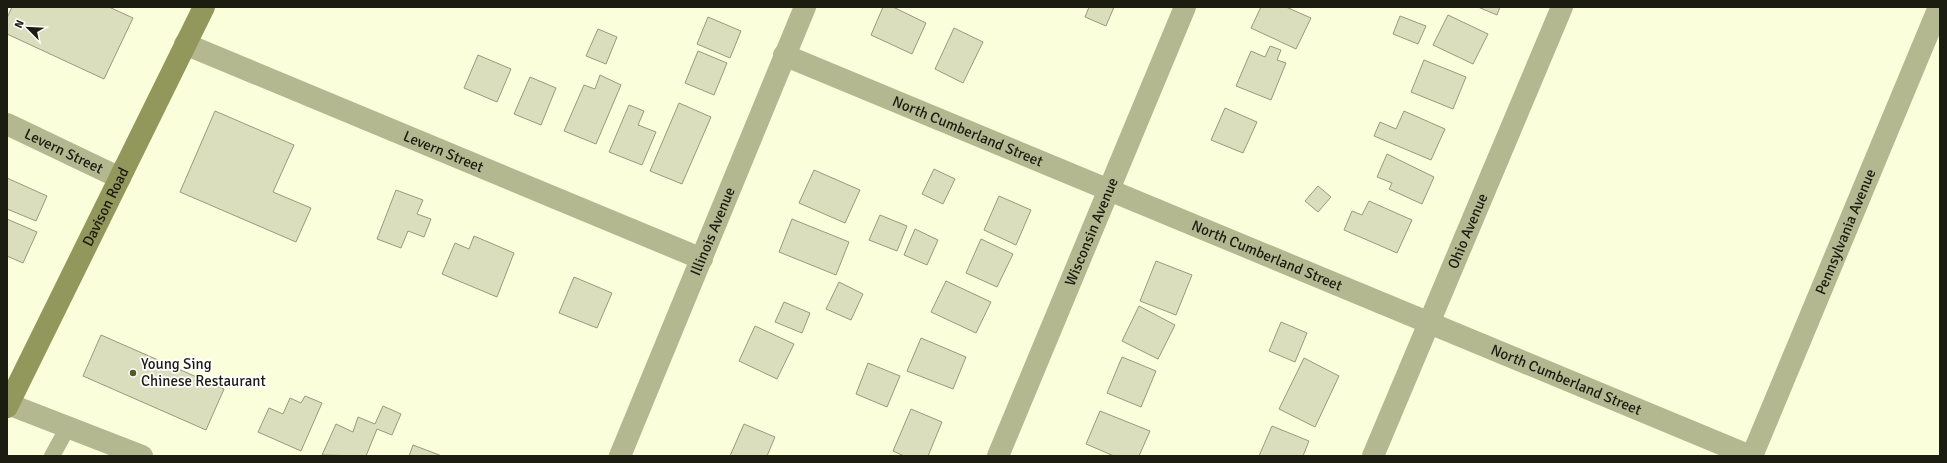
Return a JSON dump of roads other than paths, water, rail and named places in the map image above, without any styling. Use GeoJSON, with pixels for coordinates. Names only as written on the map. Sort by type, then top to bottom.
{"type":"FeatureCollection","features":[{"type":"Feature","properties":{"kind":"main road","name":"Davison Road"},"geometry":{"type":"LineString","coordinates":[[8,406],[204,7]]}},
{"type":"Feature","properties":{"kind":"street","name":"Illinois Avenue"},"geometry":{"type":"LineString","coordinates":[[620,456],[805,7]]}},
{"type":"Feature","properties":{"kind":"street","name":"Wisconsin Avenue"},"geometry":{"type":"LineString","coordinates":[[998,456],[1185,7]]}},
{"type":"Feature","properties":{"kind":"street","name":"Ohio Avenue"},"geometry":{"type":"LineString","coordinates":[[1373,456],[1562,7]]}},
{"type":"Feature","properties":{"kind":"street","name":"Pennsylvania Avenue"},"geometry":{"type":"LineString","coordinates":[[1751,456],[1939,7]]}},
{"type":"Feature","properties":{"kind":"street","name":"Levern Street"},"geometry":{"type":"LineString","coordinates":[[185,44],[702,259]]}},
{"type":"Feature","properties":{"kind":"street","name":"North Cumberland Street"},"geometry":{"type":"LineString","coordinates":[[784,55],[1108,191],[1751,456]]}},
{"type":"Feature","properties":{"kind":"street","name":"Levern Street"},"geometry":{"type":"LineString","coordinates":[[7,124],[120,178]]}},
{"type":"Feature","properties":{"kind":"street"},"geometry":{"type":"LineString","coordinates":[[8,406],[68,427],[142,456]]}},
{"type":"Feature","properties":{"kind":"lane"},"geometry":{"type":"LineString","coordinates":[[52,456],[68,427]]}},
{"type":"Feature","properties":{"kind":"place","name":"Young Sing Chinese Restaurant"},"geometry":{"type":"Point","coordinates":[133,373]}}]}
